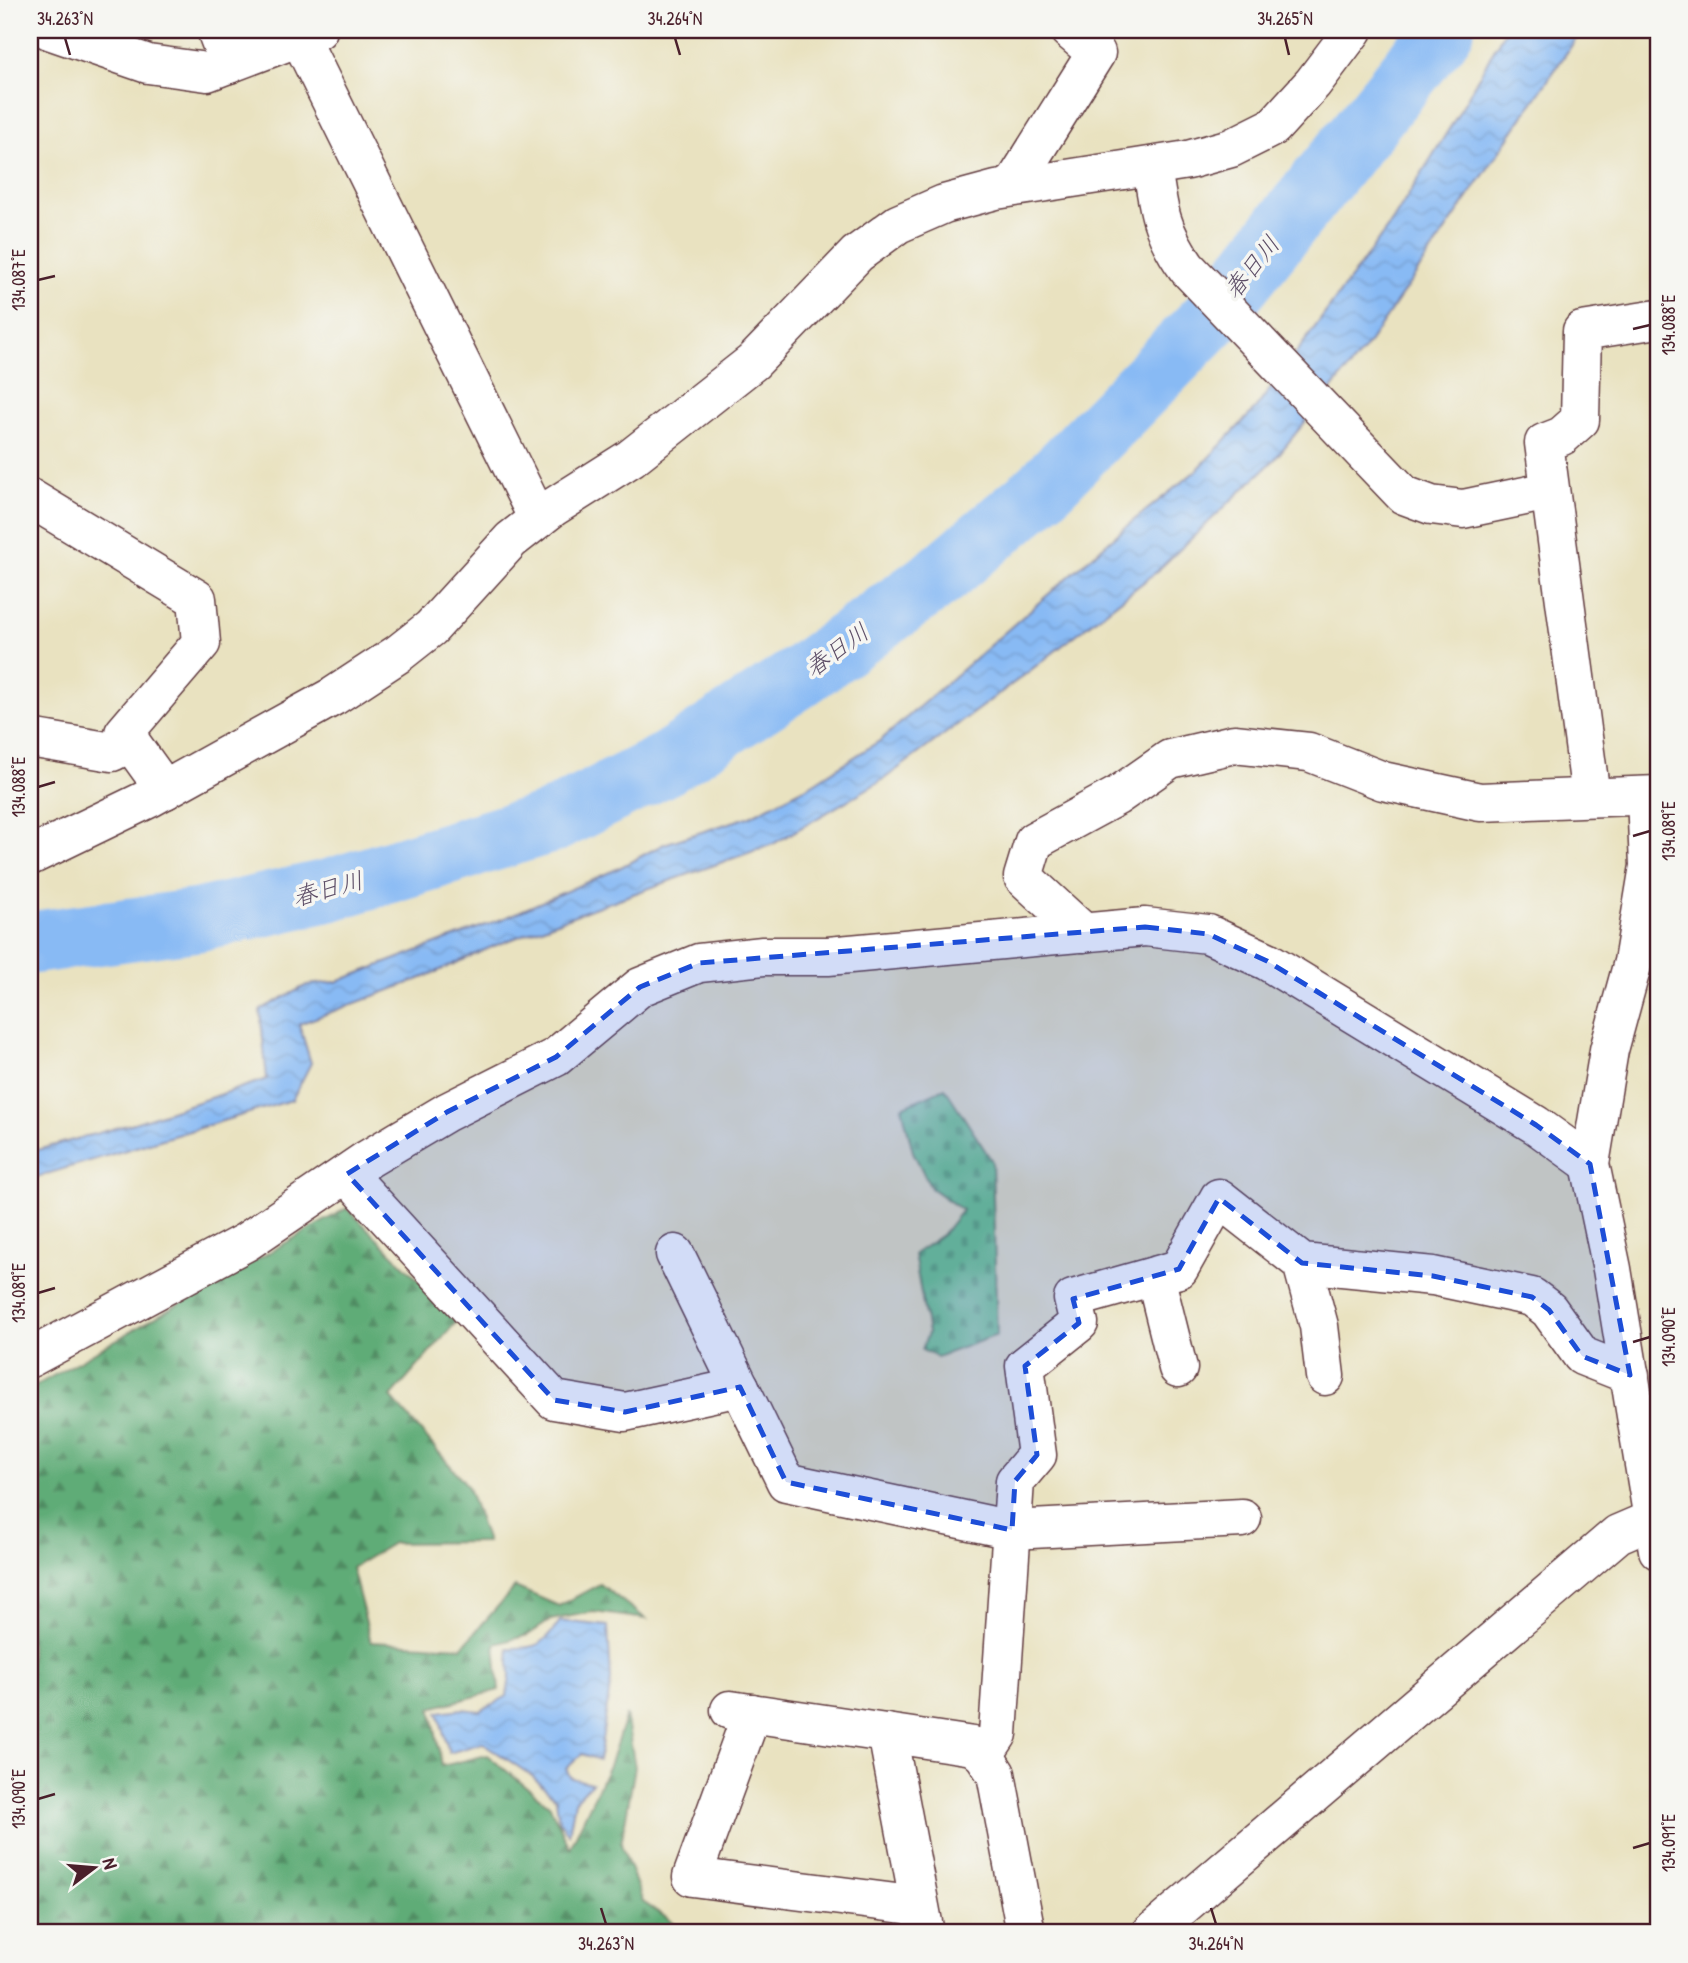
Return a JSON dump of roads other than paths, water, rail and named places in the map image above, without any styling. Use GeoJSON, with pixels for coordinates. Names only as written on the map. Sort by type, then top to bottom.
{"type":"FeatureCollection","features":[{"type":"Feature","properties":{"kind":"street"},"geometry":{"type":"LineString","coordinates":[[49,30],[148,64],[207,72],[222,47],[309,34],[538,519]]}},
{"type":"Feature","properties":{"kind":"street"},"geometry":{"type":"LineString","coordinates":[[1013,187],[1096,53],[1069,30]]}},
{"type":"Feature","properties":{"kind":"street"},"geometry":{"type":"LineString","coordinates":[[30,856],[165,790],[334,696],[398,654],[430,628],[511,540],[538,519],[631,458],[753,362],[857,254],[898,224],[944,204],[1013,187],[1188,160],[1231,148],[1273,127],[1313,83],[1353,30]]}},
{"type":"Feature","properties":{"kind":"street"},"geometry":{"type":"LineString","coordinates":[[1152,166],[1157,202],[1168,242],[1199,280],[1404,495],[1431,505],[1463,509],[1549,491]]}},
{"type":"Feature","properties":{"kind":"street"},"geometry":{"type":"LineString","coordinates":[[1591,797],[1544,443],[1562,436],[1580,421],[1582,331],[1658,319]]}},
{"type":"Feature","properties":{"kind":"street"},"geometry":{"type":"LineString","coordinates":[[30,498],[197,600],[201,643],[124,733],[165,790]]}},
{"type":"Feature","properties":{"kind":"street"},"geometry":{"type":"LineString","coordinates":[[30,738],[112,752],[131,742]]}},
{"type":"Feature","properties":{"kind":"street"},"geometry":{"type":"LineString","coordinates":[[1084,933],[1023,877],[1034,841],[1117,796],[1170,759],[1234,744],[1309,752],[1383,781],[1480,802],[1652,796],[1649,866],[1633,962],[1609,1050],[1590,1164],[1612,1269],[1656,1535],[1618,1534],[1151,1933]]}},
{"type":"Feature","properties":{"kind":"street"},"geometry":{"type":"LineString","coordinates":[[30,1358],[246,1242],[347,1174],[447,1112],[556,1057],[640,987],[699,963],[763,956],[828,956],[1145,928],[1208,934],[1267,961],[1524,1117],[1590,1164]]}},
{"type":"Feature","properties":{"kind":"street"},"geometry":{"type":"LineString","coordinates":[[347,1174],[554,1400],[625,1412],[740,1387]]}},
{"type":"Feature","properties":{"kind":"street"},"geometry":{"type":"LineString","coordinates":[[984,1755],[998,1734],[1015,1480],[1037,1454],[1024,1366],[1079,1323],[1073,1299],[1179,1269],[1219,1198],[1302,1263],[1433,1276],[1532,1297],[1549,1310],[1582,1356],[1630,1375]]}},
{"type":"Feature","properties":{"kind":"street"},"geometry":{"type":"LineString","coordinates":[[675,1254],[786,1482],[1012,1530],[1242,1518]]}},
{"type":"Feature","properties":{"kind":"street"},"geometry":{"type":"LineString","coordinates":[[1302,1263],[1319,1326],[1325,1376]]}},
{"type":"Feature","properties":{"kind":"street"},"geometry":{"type":"LineString","coordinates":[[1155,1276],[1178,1368]]}},
{"type":"Feature","properties":{"kind":"street"},"geometry":{"type":"LineString","coordinates":[[887,1733],[922,1920],[692,1877],[741,1711],[887,1733],[973,1746],[984,1755],[996,1774],[1026,1933]]}},
{"type":"Feature","properties":{"kind":"water"},"geometry":{"type":"Polygon","coordinates":[[[1505,30],[1582,30],[1367,346],[1274,460],[1155,573],[1027,673],[884,779],[773,844],[591,909],[494,946],[425,977],[299,1024],[311,1063],[292,1100],[30,1179],[30,1152],[134,1123],[267,1079],[260,1010],[307,985],[336,982],[507,917],[619,868],[664,844],[748,817],[809,786],[881,740],[1128,525],[1197,470],[1256,408],[1393,220],[1457,116],[1505,30]]]}},
{"type":"Feature","properties":{"kind":"water"},"geometry":{"type":"Polygon","coordinates":[[[560,1621],[608,1626],[611,1680],[599,1760],[582,1754],[566,1769],[571,1778],[592,1783],[575,1801],[569,1834],[559,1821],[556,1799],[532,1776],[483,1743],[449,1753],[438,1712],[462,1709],[480,1711],[507,1696],[510,1676],[508,1648],[526,1648],[539,1644],[560,1621]]]}},
{"type":"Feature","properties":{"kind":"waterway","name":"春日川"},"geometry":{"type":"LineString","coordinates":[[30,943],[198,920],[330,890],[551,822],[666,764],[798,678],[939,577],[1041,491],[1212,317],[1443,30]]}}]}
